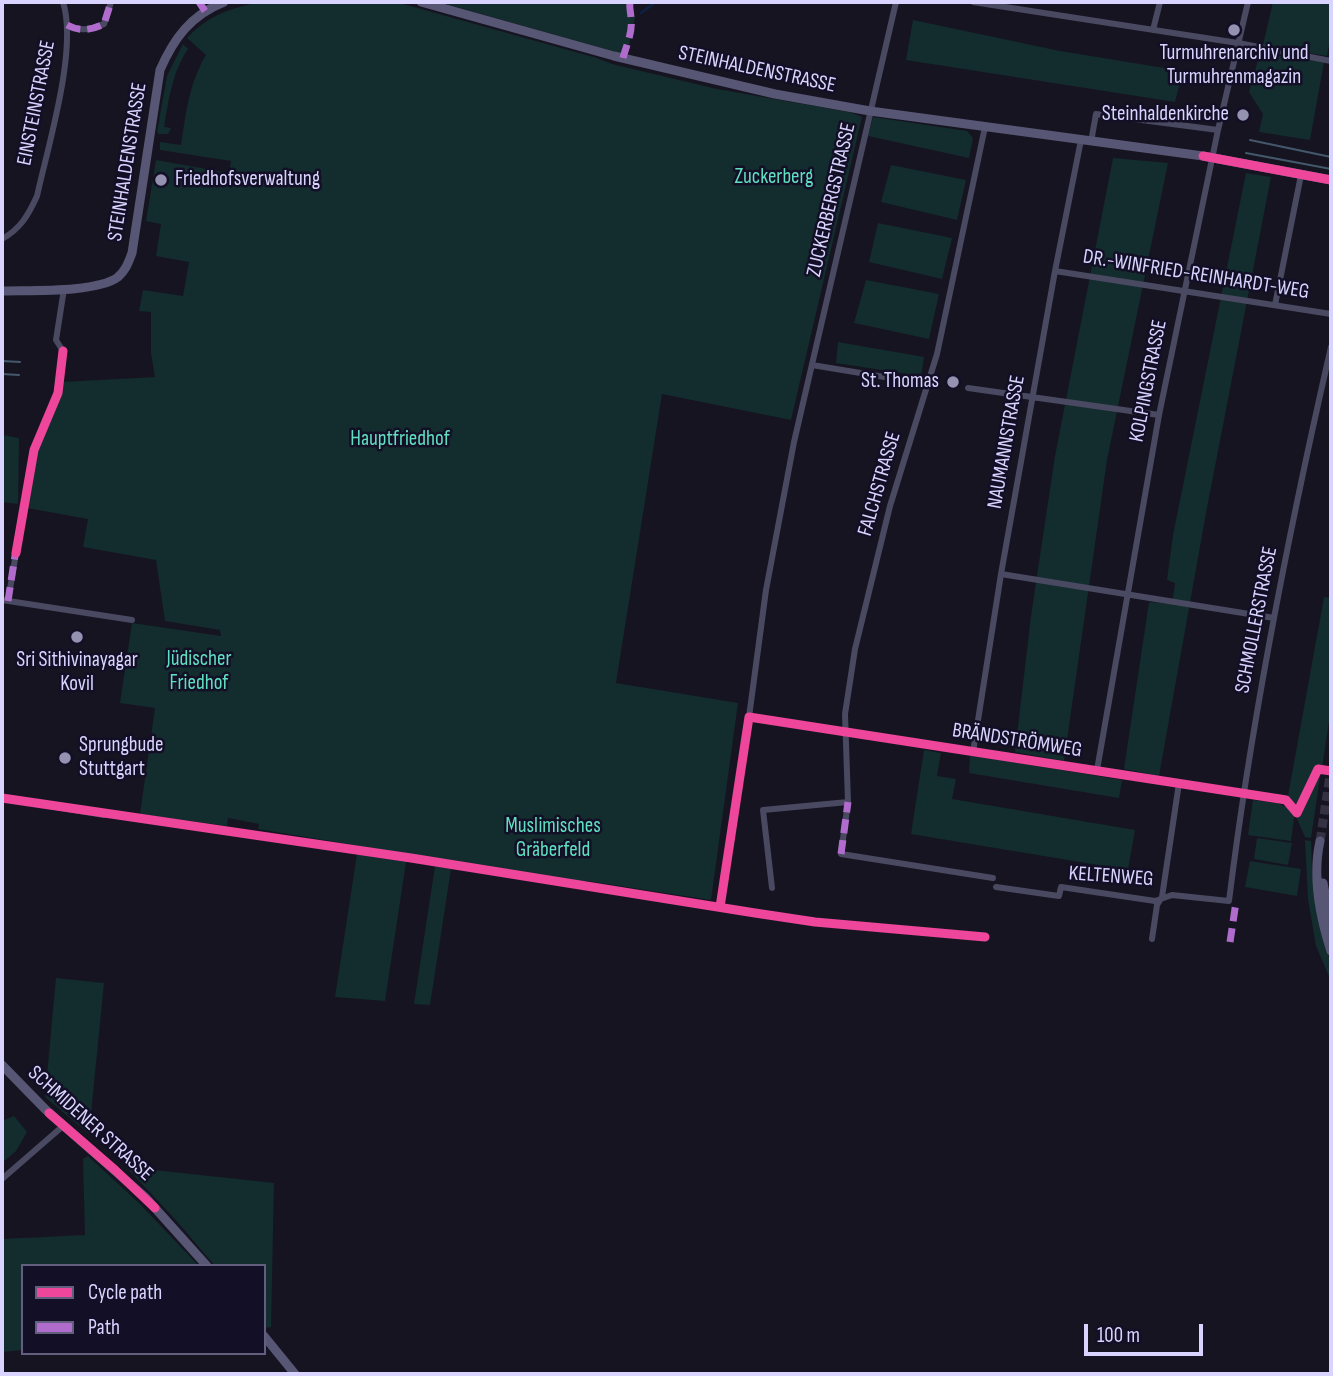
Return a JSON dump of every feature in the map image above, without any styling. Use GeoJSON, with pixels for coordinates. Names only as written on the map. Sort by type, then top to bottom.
{"type":"FeatureCollection","features":[{"type":"Feature","properties":{"kind":"street","name":"EINSTEINSTRASSE"},"geometry":{"type":"LineString","coordinates":[[2,239],[15,232],[27,218],[37,196],[65,63],[67,26],[62,2]]}},
{"type":"Feature","properties":{"kind":"street"},"geometry":{"type":"LineString","coordinates":[[67,26],[75,30],[93,29],[104,24],[111,2]]}},
{"type":"Feature","properties":{"kind":"street","name":"STEINHALDENSTRASSE"},"geometry":{"type":"LineString","coordinates":[[2,291],[64,289],[106,283],[126,268],[132,253],[160,70],[172,44],[187,25],[205,11],[224,2]]}},
{"type":"Feature","properties":{"kind":"street","name":"STEINHALDENSTRASSE"},"geometry":{"type":"LineString","coordinates":[[421,2],[614,56],[775,94],[870,111],[1212,158],[1331,180]]}},
{"type":"Feature","properties":{"kind":"street","name":"ZUCKERBERGSTRASSE"},"geometry":{"type":"LineString","coordinates":[[749,717],[766,590],[794,439],[896,2]]}},
{"type":"Feature","properties":{"kind":"street"},"geometry":{"type":"LineString","coordinates":[[973,2],[1238,43],[1331,61]]}},
{"type":"Feature","properties":{"kind":"street"},"geometry":{"type":"LineString","coordinates":[[1153,30],[1160,2]]}},
{"type":"Feature","properties":{"kind":"street","name":"KOLPINGSTRASSE"},"geometry":{"type":"LineString","coordinates":[[1097,770],[1159,415],[1218,130],[1248,2]]}},
{"type":"Feature","properties":{"kind":"street"},"geometry":{"type":"LineString","coordinates":[[1086,141],[1096,114],[1218,130]]}},
{"type":"Feature","properties":{"kind":"street","name":"FALCHSTRASSE"},"geometry":{"type":"LineString","coordinates":[[985,127],[937,354],[890,506],[857,638],[845,714],[848,802],[841,854],[993,878]]}},
{"type":"Feature","properties":{"kind":"street","name":"NAUMANNSTRASSE"},"geometry":{"type":"LineString","coordinates":[[973,752],[1001,574],[1055,271],[1086,141]]}},
{"type":"Feature","properties":{"kind":"street"},"geometry":{"type":"LineString","coordinates":[[1275,305],[1301,174]]}},
{"type":"Feature","properties":{"kind":"street","name":"DR.-WINFRIED-REINHARDT-WEG"},"geometry":{"type":"LineString","coordinates":[[1055,271],[1331,314]]}},
{"type":"Feature","properties":{"kind":"street"},"geometry":{"type":"LineString","coordinates":[[64,289],[56,340],[64,351]]}},
{"type":"Feature","properties":{"kind":"street","name":"SCHMOLLERSTRASSE"},"geometry":{"type":"LineString","coordinates":[[1229,901],[1243,794],[1274,618],[1331,347]]}},
{"type":"Feature","properties":{"kind":"street"},"geometry":{"type":"LineString","coordinates":[[812,365],[927,384]]}},
{"type":"Feature","properties":{"kind":"street"},"geometry":{"type":"LineString","coordinates":[[968,388],[1159,415]]}},
{"type":"Feature","properties":{"kind":"street"},"geometry":{"type":"LineString","coordinates":[[16,553],[5,600],[132,620]]}},
{"type":"Feature","properties":{"kind":"street"},"geometry":{"type":"LineString","coordinates":[[1001,574],[1274,618]]}},
{"type":"Feature","properties":{"kind":"street","name":"BRÄNDSTRÖMWEG"},"geometry":{"type":"LineString","coordinates":[[749,717],[1280,799]]}},
{"type":"Feature","properties":{"kind":"street"},"geometry":{"type":"LineString","coordinates":[[1152,939],[1157,905],[1162,897],[1179,783]]}},
{"type":"Feature","properties":{"kind":"street"},"geometry":{"type":"LineString","coordinates":[[2,798],[104,815]]}},
{"type":"Feature","properties":{"kind":"street"},"geometry":{"type":"LineString","coordinates":[[772,888],[763,810],[848,802]]}},
{"type":"Feature","properties":{"kind":"street"},"geometry":{"type":"LineString","coordinates":[[1331,923],[1319,846],[1317,876],[1320,905],[1331,951]]}},
{"type":"Feature","properties":{"kind":"street","name":"KELTENWEG"},"geometry":{"type":"LineString","coordinates":[[996,887],[1059,896],[1061,887],[1155,901],[1172,895],[1229,901]]}},
{"type":"Feature","properties":{"kind":"street","name":"SCHMIDENER STRASSE"},"geometry":{"type":"LineString","coordinates":[[2,1066],[63,1126],[155,1208],[205,1264]]}},
{"type":"Feature","properties":{"kind":"street"},"geometry":{"type":"LineString","coordinates":[[2,1179],[63,1126]]}},
{"type":"Feature","properties":{"kind":"street"},"geometry":{"type":"LineString","coordinates":[[266,1338],[295,1374]]}},
{"type":"Feature","properties":{"kind":"green space","name":"Hauptfriedhof"},"geometry":{"type":"Polygon","coordinates":[[[260,2],[396,2],[612,64],[717,89],[849,112],[862,117],[791,420],[662,394],[616,683],[738,703],[711,900],[587,881],[582,883],[258,829],[259,824],[228,818],[227,826],[140,814],[155,708],[120,703],[132,623],[221,636],[220,630],[165,621],[156,560],[83,547],[88,519],[27,508],[39,443],[63,382],[155,377],[151,353],[151,312],[139,311],[143,290],[183,296],[189,262],[156,256],[161,224],[146,221],[156,160],[229,173],[231,161],[160,150],[160,142],[181,145],[192,87],[206,55],[187,38],[204,23],[220,14],[260,2]]]}},
{"type":"Feature","properties":{"kind":"green space"},"geometry":{"type":"Polygon","coordinates":[[[439,2],[631,2],[630,9],[635,17],[627,55],[439,2]]]}},
{"type":"Feature","properties":{"kind":"green space"},"geometry":{"type":"Polygon","coordinates":[[[1273,2],[1331,2],[1331,34],[1327,56],[1263,45],[1273,2]]]}},
{"type":"Feature","properties":{"kind":"green space"},"geometry":{"type":"Polygon","coordinates":[[[913,20],[1060,51],[1183,71],[1175,102],[906,60],[913,20]]]}},
{"type":"Feature","properties":{"kind":"green space"},"geometry":{"type":"Polygon","coordinates":[[[183,44],[188,49],[175,77],[164,127],[171,128],[168,134],[159,134],[157,132],[167,76],[183,44]]]}},
{"type":"Feature","properties":{"kind":"green space"},"geometry":{"type":"Polygon","coordinates":[[[1260,53],[1324,62],[1310,140],[1259,132],[1263,114],[1249,92],[1260,53]]]}},
{"type":"Feature","properties":{"kind":"green space"},"geometry":{"type":"Polygon","coordinates":[[[873,117],[967,131],[973,138],[969,158],[868,136],[873,117]]]}},
{"type":"Feature","properties":{"kind":"green space"},"geometry":{"type":"Polygon","coordinates":[[[1113,158],[1168,163],[1107,460],[1064,761],[1015,752],[1031,616],[1055,456],[1113,158]]]}},
{"type":"Feature","properties":{"kind":"green space"},"geometry":{"type":"Polygon","coordinates":[[[891,165],[966,180],[957,220],[881,202],[891,165]]]}},
{"type":"Feature","properties":{"kind":"green space"},"geometry":{"type":"Polygon","coordinates":[[[1246,173],[1271,177],[1206,513],[1159,776],[1124,769],[1149,602],[1172,604],[1175,583],[1167,580],[1173,535],[1246,173]]]}},
{"type":"Feature","properties":{"kind":"green space"},"geometry":{"type":"Polygon","coordinates":[[[878,223],[952,238],[942,279],[869,262],[878,223]]]}},
{"type":"Feature","properties":{"kind":"green space"},"geometry":{"type":"Polygon","coordinates":[[[866,280],[939,294],[929,339],[854,323],[866,280]]]}},
{"type":"Feature","properties":{"kind":"green space"},"geometry":{"type":"Polygon","coordinates":[[[838,342],[924,357],[921,376],[836,363],[838,342]]]}},
{"type":"Feature","properties":{"kind":"green space"},"geometry":{"type":"Polygon","coordinates":[[[2,426],[3,435],[19,438],[18,504],[2,502],[2,426]]]}},
{"type":"Feature","properties":{"kind":"green space"},"geometry":{"type":"Polygon","coordinates":[[[1324,597],[1331,598],[1331,708],[1322,768],[1316,768],[1298,808],[1291,803],[1288,796],[1324,597]]]}},
{"type":"Feature","properties":{"kind":"green space"},"geometry":{"type":"Polygon","coordinates":[[[924,750],[941,753],[937,776],[956,779],[952,799],[1135,830],[1128,870],[911,834],[924,750]]]}},
{"type":"Feature","properties":{"kind":"green space"},"geometry":{"type":"Polygon","coordinates":[[[970,755],[1122,780],[1119,798],[969,773],[970,755]]]}},
{"type":"Feature","properties":{"kind":"green space"},"geometry":{"type":"Polygon","coordinates":[[[1319,771],[1311,838],[1305,837],[1296,817],[1319,771]]]}},
{"type":"Feature","properties":{"kind":"green space"},"geometry":{"type":"Polygon","coordinates":[[[1253,800],[1277,803],[1295,811],[1291,841],[1248,835],[1253,800]]]}},
{"type":"Feature","properties":{"kind":"green space"},"geometry":{"type":"Polygon","coordinates":[[[1257,838],[1292,843],[1288,865],[1254,859],[1257,838]]]}},
{"type":"Feature","properties":{"kind":"green space"},"geometry":{"type":"Polygon","coordinates":[[[1305,840],[1311,841],[1313,879],[1327,945],[1331,981],[1316,946],[1308,899],[1305,840]]]}},
{"type":"Feature","properties":{"kind":"green space"},"geometry":{"type":"Polygon","coordinates":[[[357,854],[406,862],[385,1001],[335,997],[357,854]]]}},
{"type":"Feature","properties":{"kind":"green space"},"geometry":{"type":"Polygon","coordinates":[[[1250,861],[1301,869],[1297,896],[1245,887],[1250,861]]]}},
{"type":"Feature","properties":{"kind":"green space"},"geometry":{"type":"Polygon","coordinates":[[[435,866],[451,869],[430,1005],[414,1004],[435,866]]]}},
{"type":"Feature","properties":{"kind":"green space"},"geometry":{"type":"Polygon","coordinates":[[[56,978],[104,983],[89,1134],[45,1097],[56,978]]]}},
{"type":"Feature","properties":{"kind":"green space"},"geometry":{"type":"Polygon","coordinates":[[[14,1116],[27,1132],[16,1151],[2,1163],[2,1121],[14,1116]]]}},
{"type":"Feature","properties":{"kind":"green space"},"geometry":{"type":"Polygon","coordinates":[[[88,1156],[140,1204],[197,1264],[21,1264],[21,1350],[2,1352],[2,1239],[85,1235],[83,1159],[88,1156]]]}},
{"type":"Feature","properties":{"kind":"green space"},"geometry":{"type":"Polygon","coordinates":[[[126,1167],[274,1183],[271,1327],[266,1327],[266,1264],[213,1264],[126,1167]]]}},
{"type":"Feature","properties":{"kind":"waterway"},"geometry":{"type":"LineString","coordinates":[[641,13],[656,2]]}},
{"type":"Feature","properties":{"kind":"tunnel"},"geometry":{"type":"LineString","coordinates":[[1320,841],[1331,769]]}},
{"type":"Feature","properties":{"kind":"tram line"},"geometry":{"type":"LineString","coordinates":[[1250,140],[1331,157]]}},
{"type":"Feature","properties":{"kind":"tram line"},"geometry":{"type":"LineString","coordinates":[[1246,153],[1331,169]]}},
{"type":"Feature","properties":{"kind":"tram line"},"geometry":{"type":"LineString","coordinates":[[2,361],[20,362]]}},
{"type":"Feature","properties":{"kind":"tram line"},"geometry":{"type":"LineString","coordinates":[[2,374],[19,375]]}},
{"type":"Feature","properties":{"kind":"marked path"},"geometry":{"type":"LineString","coordinates":[[67,25],[86,29],[104,24],[111,2]]}},
{"type":"Feature","properties":{"kind":"marked path"},"geometry":{"type":"LineString","coordinates":[[199,2],[205,11]]}},
{"type":"Feature","properties":{"kind":"marked path"},"geometry":{"type":"LineString","coordinates":[[623,58],[631,29],[630,2]]}},
{"type":"Feature","properties":{"kind":"marked path"},"geometry":{"type":"LineString","coordinates":[[8,601],[16,549]]}},
{"type":"Feature","properties":{"kind":"marked path"},"geometry":{"type":"LineString","coordinates":[[841,854],[848,802]]}},
{"type":"Feature","properties":{"kind":"marked path"},"geometry":{"type":"LineString","coordinates":[[1230,942],[1236,902]]}},
{"type":"Feature","properties":{"kind":"cycle path"},"geometry":{"type":"LineString","coordinates":[[1203,156],[1331,180]]}},
{"type":"Feature","properties":{"kind":"cycle path"},"geometry":{"type":"LineString","coordinates":[[16,553],[34,450],[58,393],[63,351]]}},
{"type":"Feature","properties":{"kind":"cycle path"},"geometry":{"type":"LineString","coordinates":[[720,907],[749,717],[1286,800],[1297,813],[1318,769],[1331,771]]}},
{"type":"Feature","properties":{"kind":"cycle path"},"geometry":{"type":"LineString","coordinates":[[2,798],[411,858],[815,922],[985,937]]}},
{"type":"Feature","properties":{"kind":"cycle path"},"geometry":{"type":"LineString","coordinates":[[49,1113],[155,1208]]}},
{"type":"Feature","properties":{"kind":"place","name":"Turmuhrenarchiv und Turmuhrenmagazin"},"geometry":{"type":"Point","coordinates":[1234,30]}},
{"type":"Feature","properties":{"kind":"place","name":"Steinhaldenkirche"},"geometry":{"type":"Point","coordinates":[1243,115]}},
{"type":"Feature","properties":{"kind":"place","name":"Friedhofsverwaltung"},"geometry":{"type":"Point","coordinates":[161,180]}},
{"type":"Feature","properties":{"kind":"place","name":"St. Thomas"},"geometry":{"type":"Point","coordinates":[953,382]}},
{"type":"Feature","properties":{"kind":"place","name":"Sri Sithivinayagar Kovil"},"geometry":{"type":"Point","coordinates":[77,637]}},
{"type":"Feature","properties":{"kind":"place","name":"Sprungbude Stuttgart"},"geometry":{"type":"Point","coordinates":[65,758]}},
{"type":"Feature","properties":{"kind":"park label","name":"Zuckerberg"},"geometry":{"type":"Point","coordinates":[774,178]}},
{"type":"Feature","properties":{"kind":"park label","name":"Jüdischer Friedhof"},"geometry":{"type":"Point","coordinates":[199,672]}},
{"type":"Feature","properties":{"kind":"park label","name":"Muslimisches Gräberfeld"},"geometry":{"type":"Point","coordinates":[553,839]}}]}
